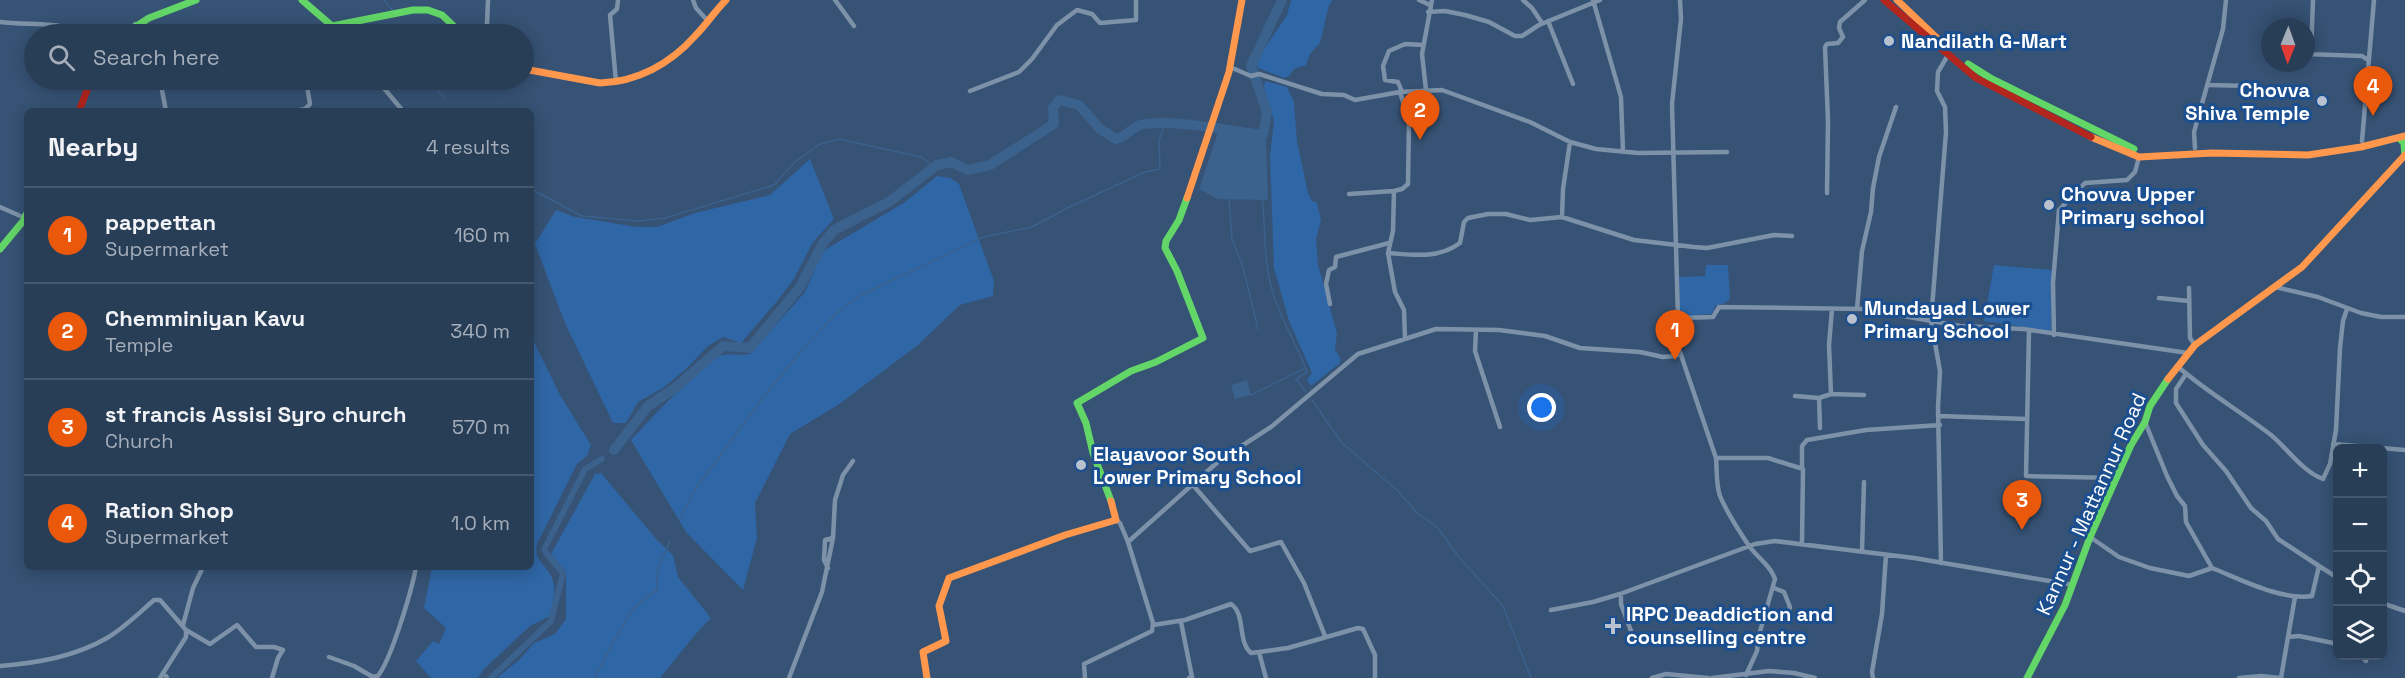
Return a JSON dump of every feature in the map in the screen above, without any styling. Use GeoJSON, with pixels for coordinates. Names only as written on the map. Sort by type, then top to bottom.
{"type":"FeatureCollection","features":[{"type":"Feature","properties":{"kind":"main road"},"geometry":{"type":"LineString","coordinates":[[135,24],[196,0]]}},
{"type":"Feature","properties":{"kind":"main road"},"geometry":{"type":"LineString","coordinates":[[302,0],[331,24]]}},
{"type":"Feature","properties":{"kind":"main road"},"geometry":{"type":"LineString","coordinates":[[534,71],[603,84],[650,71],[667,62],[689,43],[726,0]]}},
{"type":"Feature","properties":{"kind":"main road"},"geometry":{"type":"LineString","coordinates":[[927,678],[923,652],[946,641],[939,606],[949,578],[1065,535],[1116,520],[1093,453],[1086,423],[1077,403],[1131,371],[1156,362],[1203,338],[1186,291],[1165,248],[1166,241],[1179,220],[1230,67],[1242,0]]}},
{"type":"Feature","properties":{"kind":"main road"},"geometry":{"type":"LineString","coordinates":[[1884,0],[1976,78],[2111,147],[2139,157],[2195,151]]}},
{"type":"Feature","properties":{"kind":"main road"},"geometry":{"type":"LineString","coordinates":[[1897,0],[1942,43],[1977,71],[2128,148],[2149,151],[2308,154],[2402,137],[2405,156]]}},
{"type":"Feature","properties":{"kind":"main road"},"geometry":{"type":"LineString","coordinates":[[357,24],[413,10],[428,9],[442,15],[451,24]]}},
{"type":"Feature","properties":{"kind":"main road"},"geometry":{"type":"LineString","coordinates":[[80,108],[87,90]]}},
{"type":"Feature","properties":{"kind":"main road","name":"Kannur - Mattannur Road"},"geometry":{"type":"LineString","coordinates":[[2027,678],[2073,585],[2090,537],[2131,445],[2145,422],[2150,406],[2177,366],[2195,345],[2302,267],[2405,156]]}},
{"type":"Feature","properties":{"kind":"main road"},"geometry":{"type":"LineString","coordinates":[[0,249],[24,220]]}},
{"type":"Feature","properties":{"kind":"street"},"geometry":{"type":"LineString","coordinates":[[487,24],[488,0]]}},
{"type":"Feature","properties":{"kind":"street"},"geometry":{"type":"LineString","coordinates":[[616,82],[610,15],[617,9],[618,0]]}},
{"type":"Feature","properties":{"kind":"street"},"geometry":{"type":"LineString","coordinates":[[693,0],[696,8],[707,20]]}},
{"type":"Feature","properties":{"kind":"street"},"geometry":{"type":"LineString","coordinates":[[835,0],[854,26]]}},
{"type":"Feature","properties":{"kind":"street"},"geometry":{"type":"LineString","coordinates":[[970,91],[1018,72],[1032,59],[1057,25],[1077,10],[1092,14],[1100,23],[1136,20],[1136,0]]}},
{"type":"Feature","properties":{"kind":"street"},"geometry":{"type":"LineString","coordinates":[[1419,0],[1431,3],[1422,54],[1426,90]]}},
{"type":"Feature","properties":{"kind":"street"},"geometry":{"type":"LineString","coordinates":[[1523,0],[1545,22],[1573,84]]}},
{"type":"Feature","properties":{"kind":"street"},"geometry":{"type":"LineString","coordinates":[[1428,12],[1445,11],[1465,15],[1489,22],[1515,36],[1522,36],[1545,22],[1600,0]]}},
{"type":"Feature","properties":{"kind":"street"},"geometry":{"type":"LineString","coordinates":[[1680,0],[1680,29],[1672,104],[1680,352],[1716,458],[1720,495],[1750,547],[1773,572],[1775,579],[1759,634],[1757,651],[1746,675]]}},
{"type":"Feature","properties":{"kind":"street"},"geometry":{"type":"LineString","coordinates":[[1827,193],[1828,122],[1825,47],[1827,44],[1838,43],[1843,37],[1839,28],[1840,22],[1865,0]]}},
{"type":"Feature","properties":{"kind":"street"},"geometry":{"type":"LineString","coordinates":[[2195,151],[2194,132],[2209,85],[2224,22],[2226,0]]}},
{"type":"Feature","properties":{"kind":"street"},"geometry":{"type":"LineString","coordinates":[[2311,18],[2313,0]]}},
{"type":"Feature","properties":{"kind":"street"},"geometry":{"type":"LineString","coordinates":[[2361,144],[2374,0]]}},
{"type":"Feature","properties":{"kind":"street"},"geometry":{"type":"LineString","coordinates":[[1593,1],[1620,97],[1623,152]]}},
{"type":"Feature","properties":{"kind":"street"},"geometry":{"type":"LineString","coordinates":[[0,22],[36,24]]}},
{"type":"Feature","properties":{"kind":"street"},"geometry":{"type":"LineString","coordinates":[[1349,194],[1394,191],[1408,184],[1409,121],[1398,82],[1385,80],[1383,66],[1389,51],[1405,44],[1423,45]]}},
{"type":"Feature","properties":{"kind":"street"},"geometry":{"type":"LineString","coordinates":[[2315,54],[2362,56],[2368,60]]}},
{"type":"Feature","properties":{"kind":"street"},"geometry":{"type":"LineString","coordinates":[[1941,563],[1940,371],[1931,321],[1946,132],[1945,107],[1936,91],[1938,72],[1948,55]]}},
{"type":"Feature","properties":{"kind":"street"},"geometry":{"type":"LineString","coordinates":[[1230,67],[1322,94],[1344,95],[1356,100],[1401,92],[1442,90],[1530,122],[1570,142],[1596,149],[1623,152],[1727,152]]}},
{"type":"Feature","properties":{"kind":"street"},"geometry":{"type":"LineString","coordinates":[[2209,85],[2252,86],[2276,91]]}},
{"type":"Feature","properties":{"kind":"street"},"geometry":{"type":"LineString","coordinates":[[162,90],[165,108]]}},
{"type":"Feature","properties":{"kind":"street"},"geometry":{"type":"LineString","coordinates":[[306,108],[310,104],[308,90]]}},
{"type":"Feature","properties":{"kind":"street"},"geometry":{"type":"LineString","coordinates":[[385,90],[400,108]]}},
{"type":"Feature","properties":{"kind":"street"},"geometry":{"type":"LineString","coordinates":[[1857,309],[1864,235],[1871,212],[1873,188],[1879,157],[1896,107]]}},
{"type":"Feature","properties":{"kind":"street"},"geometry":{"type":"LineString","coordinates":[[1562,217],[1564,179],[1570,142]]}},
{"type":"Feature","properties":{"kind":"street"},"geometry":{"type":"LineString","coordinates":[[2054,335],[2053,283],[2059,210],[2085,183],[2127,180],[2135,172],[2139,157]]}},
{"type":"Feature","properties":{"kind":"street"},"geometry":{"type":"LineString","coordinates":[[1394,191],[1394,231],[1388,253],[1395,292],[1404,310],[1405,339]]}},
{"type":"Feature","properties":{"kind":"street"},"geometry":{"type":"LineString","coordinates":[[0,207],[24,217]]}},
{"type":"Feature","properties":{"kind":"street"},"geometry":{"type":"LineString","coordinates":[[1388,253],[1422,256],[1439,254],[1460,243],[1464,222],[1477,215],[1506,214],[1530,220],[1562,217],[1626,238],[1677,246],[1707,248],[1774,235],[1792,236]]}},
{"type":"Feature","properties":{"kind":"street"},"geometry":{"type":"LineString","coordinates":[[1330,304],[1327,276],[1329,270],[1335,267],[1336,257],[1389,243]]}},
{"type":"Feature","properties":{"kind":"street"},"geometry":{"type":"LineString","coordinates":[[2275,287],[2318,297],[2347,309],[2381,317],[2405,316]]}},
{"type":"Feature","properties":{"kind":"street"},"geometry":{"type":"LineString","coordinates":[[2189,288],[2190,338],[2195,345]]}},
{"type":"Feature","properties":{"kind":"street"},"geometry":{"type":"LineString","coordinates":[[2160,298],[2189,301]]}},
{"type":"Feature","properties":{"kind":"street"},"geometry":{"type":"LineString","coordinates":[[1678,318],[1713,316],[1719,307],[1857,309],[1960,326],[2030,330],[2188,353]]}},
{"type":"Feature","properties":{"kind":"street"},"geometry":{"type":"LineString","coordinates":[[1831,394],[1829,345],[1832,309]]}},
{"type":"Feature","properties":{"kind":"street"},"geometry":{"type":"LineString","coordinates":[[2334,444],[2338,419],[2340,348],[2343,321],[2347,309]]}},
{"type":"Feature","properties":{"kind":"street"},"geometry":{"type":"LineString","coordinates":[[1128,542],[1220,460],[1271,427],[1358,354],[1436,329],[1545,336],[1580,348],[1640,352],[1662,357],[1675,356],[1680,352]]}},
{"type":"Feature","properties":{"kind":"street"},"geometry":{"type":"LineString","coordinates":[[1476,330],[1475,351],[1500,427]]}},
{"type":"Feature","properties":{"kind":"street"},"geometry":{"type":"LineString","coordinates":[[2030,330],[2026,476],[2116,478]]}},
{"type":"Feature","properties":{"kind":"street"},"geometry":{"type":"LineString","coordinates":[[2177,366],[2274,437],[2301,464],[2322,479],[2327,473],[2333,448]]}},
{"type":"Feature","properties":{"kind":"street"},"geometry":{"type":"LineString","coordinates":[[2186,374],[2176,389],[2176,404],[2203,445],[2226,471],[2251,508],[2266,520],[2278,539],[2333,576]]}},
{"type":"Feature","properties":{"kind":"street"},"geometry":{"type":"LineString","coordinates":[[1795,396],[1819,398],[1831,394],[1864,394]]}},
{"type":"Feature","properties":{"kind":"street"},"geometry":{"type":"LineString","coordinates":[[1819,398],[1820,428]]}},
{"type":"Feature","properties":{"kind":"street"},"geometry":{"type":"LineString","coordinates":[[1939,416],[2027,419]]}},
{"type":"Feature","properties":{"kind":"street"},"geometry":{"type":"LineString","coordinates":[[2145,422],[2167,476],[2185,506],[2186,522],[2212,567],[2259,586],[2295,597],[2312,596],[2319,567]]}},
{"type":"Feature","properties":{"kind":"street"},"geometry":{"type":"LineString","coordinates":[[1802,543],[1802,446],[1807,441],[1866,430],[1940,425]]}},
{"type":"Feature","properties":{"kind":"street"},"geometry":{"type":"LineString","coordinates":[[2387,448],[2405,450]]}},
{"type":"Feature","properties":{"kind":"street"},"geometry":{"type":"LineString","coordinates":[[1716,458],[1768,458],[1802,467]]}},
{"type":"Feature","properties":{"kind":"street"},"geometry":{"type":"LineString","coordinates":[[789,678],[822,592],[828,568],[835,500],[843,475],[854,461]]}},
{"type":"Feature","properties":{"kind":"street"},"geometry":{"type":"LineString","coordinates":[[1862,551],[1864,482]]}},
{"type":"Feature","properties":{"kind":"street"},"geometry":{"type":"LineString","coordinates":[[1192,484],[1250,550],[1281,542],[1305,583],[1325,636]]}},
{"type":"Feature","properties":{"kind":"street"},"geometry":{"type":"LineString","coordinates":[[1085,678],[1084,664],[1152,631],[1153,625],[1128,542],[1116,520]]}},
{"type":"Feature","properties":{"kind":"street"},"geometry":{"type":"LineString","coordinates":[[2090,537],[2119,557],[2150,568],[2189,576],[2212,567]]}},
{"type":"Feature","properties":{"kind":"street"},"geometry":{"type":"LineString","coordinates":[[1551,610],[1621,594],[1762,542],[1775,541],[1862,551],[2073,585]]}},
{"type":"Feature","properties":{"kind":"street"},"geometry":{"type":"LineString","coordinates":[[1873,678],[1872,672],[1882,614],[1886,555]]}},
{"type":"Feature","properties":{"kind":"street"},"geometry":{"type":"LineString","coordinates":[[160,678],[186,637],[185,627],[193,588],[202,570]]}},
{"type":"Feature","properties":{"kind":"street"},"geometry":{"type":"LineString","coordinates":[[329,657],[354,666],[373,677],[382,671],[401,622],[415,570]]}},
{"type":"Feature","properties":{"kind":"street"},"geometry":{"type":"LineString","coordinates":[[1774,588],[1784,592],[1790,607],[1786,620]]}},
{"type":"Feature","properties":{"kind":"street"},"geometry":{"type":"LineString","coordinates":[[1621,594],[1621,604],[1634,639]]}},
{"type":"Feature","properties":{"kind":"street"},"geometry":{"type":"LineString","coordinates":[[2239,678],[2261,676],[2280,678],[2295,597]]}},
{"type":"Feature","properties":{"kind":"street"},"geometry":{"type":"LineString","coordinates":[[0,666],[54,659],[76,652],[106,638],[154,600],[160,600],[185,627],[210,644],[237,626],[256,647],[274,646],[283,650],[272,678]]}},
{"type":"Feature","properties":{"kind":"street"},"geometry":{"type":"LineString","coordinates":[[1153,625],[1181,622],[1231,604],[1238,613],[1246,649],[1251,653],[1288,648],[1325,636],[1363,629],[1375,656],[1375,678]]}},
{"type":"Feature","properties":{"kind":"street"},"geometry":{"type":"LineString","coordinates":[[2387,605],[2405,611]]}},
{"type":"Feature","properties":{"kind":"street"},"geometry":{"type":"LineString","coordinates":[[1181,622],[1192,677],[1189,678]]}},
{"type":"Feature","properties":{"kind":"street"},"geometry":{"type":"LineString","coordinates":[[2288,637],[2299,636],[2333,643]]}},
{"type":"Feature","properties":{"kind":"street"},"geometry":{"type":"LineString","coordinates":[[1259,652],[1266,678]]}},
{"type":"Feature","properties":{"kind":"street"},"geometry":{"type":"LineString","coordinates":[[1652,678],[1666,674],[1710,678],[1746,675],[1769,670],[1815,678]]}},
{"type":"Feature","properties":{"kind":"shaded area"},"geometry":{"type":"Polygon","coordinates":[[[1291,0],[1333,0],[1329,5],[1320,43],[1310,54],[1306,65],[1294,69],[1289,76],[1284,78],[1258,68],[1256,61],[1287,15],[1291,0]]]}},
{"type":"Feature","properties":{"kind":"shaded area"},"geometry":{"type":"Polygon","coordinates":[[[1265,81],[1287,87],[1294,102],[1297,141],[1308,193],[1312,201],[1317,203],[1321,220],[1316,239],[1318,265],[1337,333],[1335,350],[1340,357],[1340,363],[1311,386],[1307,379],[1312,373],[1289,321],[1274,268],[1270,156],[1274,121],[1264,87],[1265,81]]]}},
{"type":"Feature","properties":{"kind":"shaded area"},"geometry":{"type":"Polygon","coordinates":[[[1219,130],[1266,139],[1268,200],[1218,199],[1199,189],[1219,130]]]}},
{"type":"Feature","properties":{"kind":"shaded area"},"geometry":{"type":"Polygon","coordinates":[[[810,159],[834,219],[813,242],[794,279],[741,343],[723,337],[708,346],[685,370],[663,388],[638,402],[626,423],[613,423],[565,323],[535,244],[556,210],[575,217],[637,227],[657,227],[695,213],[770,195],[810,159]]]}},
{"type":"Feature","properties":{"kind":"shaded area"},"geometry":{"type":"Polygon","coordinates":[[[937,176],[951,178],[959,184],[994,281],[993,296],[960,305],[918,345],[838,405],[790,434],[755,503],[757,538],[743,590],[686,532],[631,440],[676,393],[714,359],[725,354],[750,354],[805,292],[823,251],[905,202],[937,176]]]}},
{"type":"Feature","properties":{"kind":"shaded area"},"geometry":{"type":"Polygon","coordinates":[[[1706,265],[1728,265],[1730,298],[1725,303],[1715,306],[1712,314],[1682,316],[1680,315],[1679,277],[1705,276],[1706,265]]]}},
{"type":"Feature","properties":{"kind":"shaded area"},"geometry":{"type":"Polygon","coordinates":[[[1994,265],[2052,270],[2051,331],[1984,321],[1994,265]]]}},
{"type":"Feature","properties":{"kind":"shaded area"},"geometry":{"type":"Polygon","coordinates":[[[534,342],[560,395],[591,445],[587,456],[577,464],[537,544],[537,555],[550,573],[554,587],[550,616],[530,626],[483,670],[478,678],[431,678],[416,661],[433,641],[439,644],[446,628],[424,608],[431,570],[534,570],[534,342]]]}},
{"type":"Feature","properties":{"kind":"shaded area"},"geometry":{"type":"Polygon","coordinates":[[[1247,380],[1251,395],[1235,399],[1231,385],[1247,380]]]}},
{"type":"Feature","properties":{"kind":"shaded area"},"geometry":{"type":"Polygon","coordinates":[[[601,473],[657,540],[673,555],[678,577],[711,618],[660,678],[497,678],[520,659],[534,643],[555,634],[566,619],[566,572],[551,554],[595,474],[601,473]]]}},
{"type":"Feature","properties":{"kind":"waterway"},"geometry":{"type":"LineString","coordinates":[[384,0],[393,11]]}},
{"type":"Feature","properties":{"kind":"waterway"},"geometry":{"type":"LineString","coordinates":[[614,450],[648,406],[675,388],[723,346],[750,348],[800,287],[823,243],[834,230],[889,202],[937,165],[951,162],[968,170],[990,165],[1054,124],[1053,108],[1059,100],[1079,105],[1100,129],[1116,139],[1137,126],[1152,123],[1200,126],[1263,135],[1267,112],[1251,66],[1282,0]]}},
{"type":"Feature","properties":{"kind":"waterway"},"geometry":{"type":"LineString","coordinates":[[437,90],[445,98]]}},
{"type":"Feature","properties":{"kind":"waterway"},"geometry":{"type":"LineString","coordinates":[[679,520],[694,491],[765,395],[807,344],[839,311],[859,296],[983,237],[1032,227],[1145,172],[1160,169],[1159,140],[1166,123]]}},
{"type":"Feature","properties":{"kind":"waterway"},"geometry":{"type":"LineString","coordinates":[[534,191],[582,216],[638,221],[665,218],[774,185],[795,162],[820,144],[839,139],[921,157],[934,167]]}},
{"type":"Feature","properties":{"kind":"waterway"},"geometry":{"type":"LineString","coordinates":[[1262,198],[1269,277],[1276,302],[1307,372],[1296,379],[1306,392]]}},
{"type":"Feature","properties":{"kind":"waterway"},"geometry":{"type":"LineString","coordinates":[[1229,199],[1232,239],[1243,267],[1258,329]]}},
{"type":"Feature","properties":{"kind":"waterway"},"geometry":{"type":"LineString","coordinates":[[1251,395],[1305,368]]}},
{"type":"Feature","properties":{"kind":"waterway"},"geometry":{"type":"LineString","coordinates":[[1312,400],[1342,443],[1398,491],[1417,513],[1437,527],[1458,556],[1503,606],[1531,678]]}},
{"type":"Feature","properties":{"kind":"waterway"},"geometry":{"type":"LineString","coordinates":[[491,678],[551,621],[563,573],[544,550],[585,469],[602,459]]}},
{"type":"Feature","properties":{"kind":"waterway"},"geometry":{"type":"LineString","coordinates":[[594,678],[629,615],[637,605],[657,589],[658,569],[670,541]]}},
{"type":"Feature","properties":{"kind":"traffic: fast"},"geometry":{"type":"LineString","coordinates":[[140,24],[149,18],[196,0]]}},
{"type":"Feature","properties":{"kind":"traffic: fast"},"geometry":{"type":"LineString","coordinates":[[302,0],[330,24]]}},
{"type":"Feature","properties":{"kind":"traffic: fast"},"geometry":{"type":"LineString","coordinates":[[342,24],[413,10],[428,10],[442,15],[451,24]]}},
{"type":"Feature","properties":{"kind":"traffic: fast"},"geometry":{"type":"LineString","coordinates":[[1968,64],[1992,79],[2134,149]]}},
{"type":"Feature","properties":{"kind":"traffic: fast"},"geometry":{"type":"LineString","coordinates":[[2399,138],[2404,143],[2405,156]]}},
{"type":"Feature","properties":{"kind":"traffic: fast"},"geometry":{"type":"LineString","coordinates":[[1111,501],[1093,453],[1086,423],[1077,403],[1131,371],[1156,362],[1203,338],[1177,271],[1165,248],[1166,241],[1179,220],[1187,198]]}},
{"type":"Feature","properties":{"kind":"traffic: fast"},"geometry":{"type":"LineString","coordinates":[[0,249],[24,220]]}},
{"type":"Feature","properties":{"kind":"traffic: fast"},"geometry":{"type":"LineString","coordinates":[[2027,678],[2065,605],[2090,537],[2131,445],[2145,422],[2150,406],[2168,379]]}},
{"type":"Feature","properties":{"kind":"traffic: slow"},"geometry":{"type":"LineString","coordinates":[[534,71],[600,83],[640,75],[675,55],[699,32],[726,0]]}},
{"type":"Feature","properties":{"kind":"traffic: slow"},"geometry":{"type":"LineString","coordinates":[[1187,198],[1229,72],[1242,0]]}},
{"type":"Feature","properties":{"kind":"traffic: slow"},"geometry":{"type":"LineString","coordinates":[[1897,0],[1939,40]]}},
{"type":"Feature","properties":{"kind":"traffic: slow"},"geometry":{"type":"LineString","coordinates":[[2091,137],[2139,157],[2212,153],[2308,155],[2361,147],[2405,136]]}},
{"type":"Feature","properties":{"kind":"traffic: slow"},"geometry":{"type":"LineString","coordinates":[[2168,379],[2195,345],[2302,267],[2405,155]]}},
{"type":"Feature","properties":{"kind":"traffic: slow"},"geometry":{"type":"LineString","coordinates":[[927,678],[923,652],[946,641],[939,606],[949,578],[1065,535],[1116,520],[1111,501]]}},
{"type":"Feature","properties":{"kind":"traffic: jam"},"geometry":{"type":"LineString","coordinates":[[1884,0],[1976,78],[2091,137]]}},
{"type":"Feature","properties":{"kind":"traffic: jam"},"geometry":{"type":"LineString","coordinates":[[80,108],[87,90]]}},
{"type":"Feature","properties":{"kind":"place","name":"Nandilath G-Mart"},"geometry":{"type":"Point","coordinates":[1889,41]}},
{"type":"Feature","properties":{"kind":"place","name":"Chovva Shiva Temple"},"geometry":{"type":"Point","coordinates":[2322,101]}},
{"type":"Feature","properties":{"kind":"place","name":"Ration Shop"},"geometry":{"type":"Point","coordinates":[2373,116]}},
{"type":"Feature","properties":{"kind":"place","name":"Chemminiyan Kavu"},"geometry":{"type":"Point","coordinates":[1420,140]}},
{"type":"Feature","properties":{"kind":"place","name":"Chovva Upper Primary school"},"geometry":{"type":"Point","coordinates":[2049,205]}},
{"type":"Feature","properties":{"kind":"place","name":"Mundayad Lower Primary School"},"geometry":{"type":"Point","coordinates":[1852,319]}},
{"type":"Feature","properties":{"kind":"place","name":"pappettan"},"geometry":{"type":"Point","coordinates":[1675,360]}},
{"type":"Feature","properties":{"kind":"place","name":"Elayavoor South Lower Primary School"},"geometry":{"type":"Point","coordinates":[1081,465]}},
{"type":"Feature","properties":{"kind":"place","name":"st francis Assisi Syro church"},"geometry":{"type":"Point","coordinates":[2022,530]}},
{"type":"Feature","properties":{"kind":"place","name":"IRPC Deaddiction and counselling centre"},"geometry":{"type":"Point","coordinates":[1613,626]}}]}
